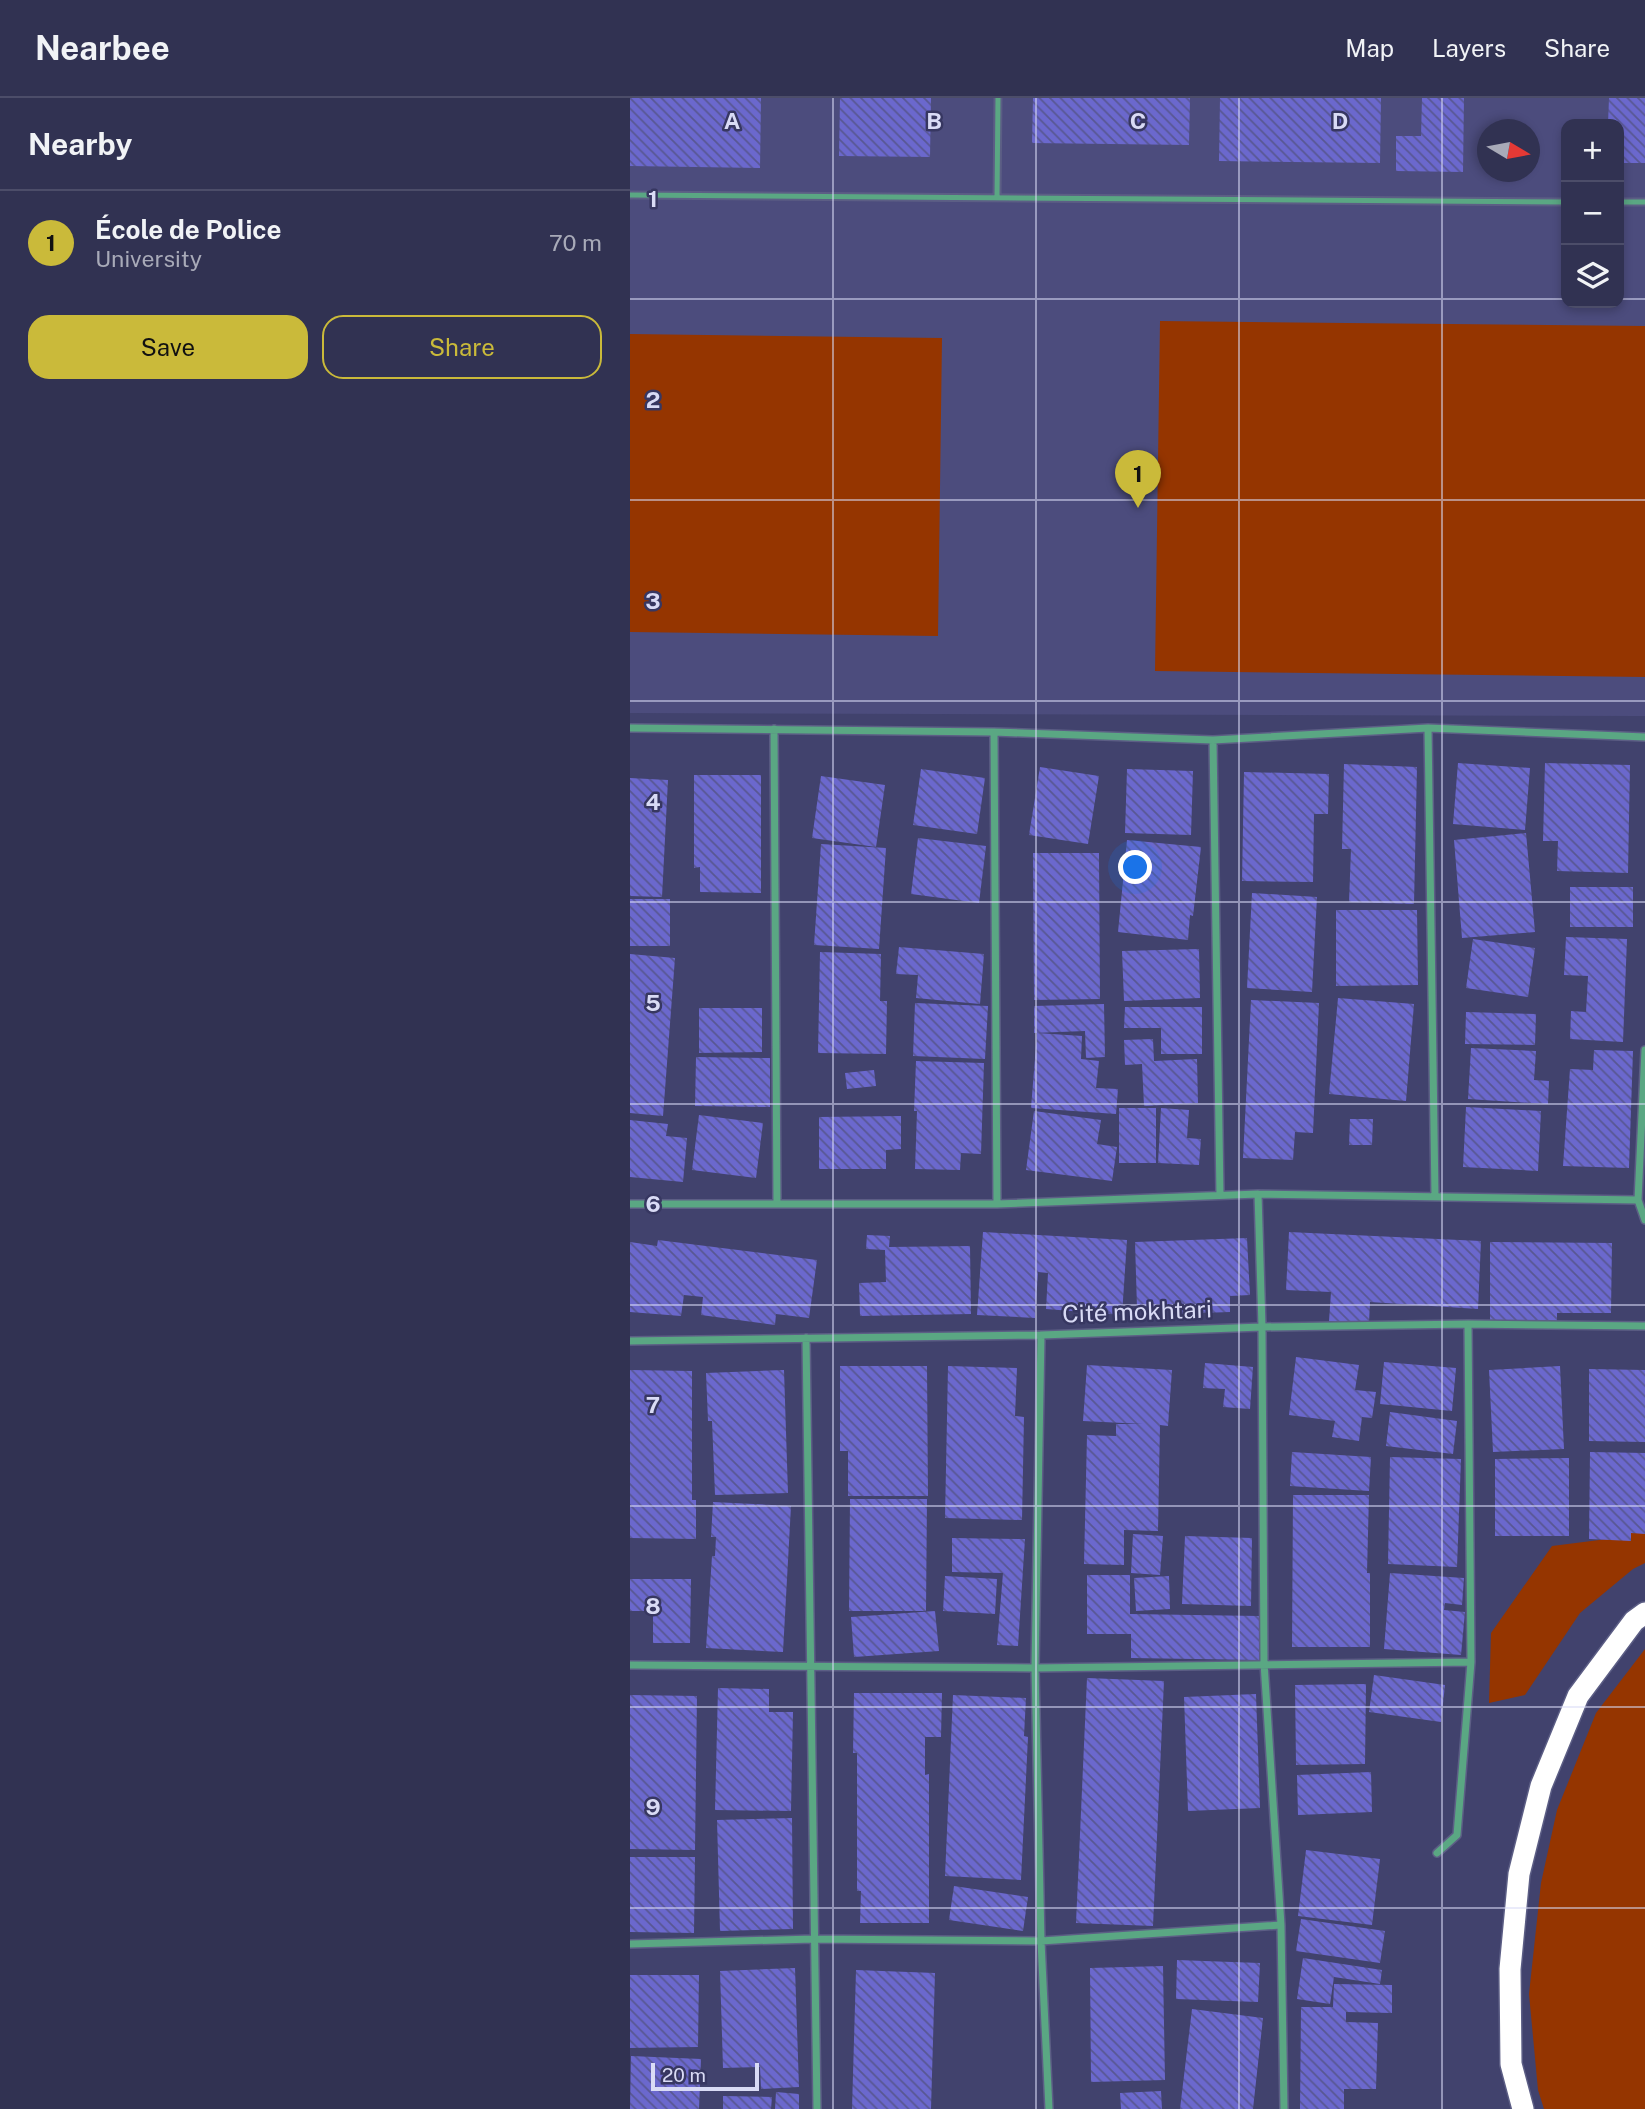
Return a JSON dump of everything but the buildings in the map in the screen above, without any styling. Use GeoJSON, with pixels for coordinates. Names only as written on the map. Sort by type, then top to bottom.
{"type":"FeatureCollection","features":[{"type":"Feature","properties":{"kind":"highway"},"geometry":{"type":"LineString","coordinates":[[1523,2109],[1511,2064],[1510,1969],[1519,1874],[1541,1786],[1578,1696],[1634,1621],[1645,1614]]}},
{"type":"Feature","properties":{"kind":"street"},"geometry":{"type":"LineString","coordinates":[[630,728],[994,732],[1213,740],[1428,728],[1645,737]]}},
{"type":"Feature","properties":{"kind":"street"},"geometry":{"type":"LineString","coordinates":[[1428,728],[1435,1196]]}},
{"type":"Feature","properties":{"kind":"street"},"geometry":{"type":"LineString","coordinates":[[774,729],[777,1203]]}},
{"type":"Feature","properties":{"kind":"street"},"geometry":{"type":"LineString","coordinates":[[994,732],[998,1204]]}},
{"type":"Feature","properties":{"kind":"street"},"geometry":{"type":"LineString","coordinates":[[1213,740],[1220,1195]]}},
{"type":"Feature","properties":{"kind":"street"},"geometry":{"type":"LineString","coordinates":[[1645,1051],[1638,1200],[1645,1220]]}},
{"type":"Feature","properties":{"kind":"street"},"geometry":{"type":"LineString","coordinates":[[1258,1194],[1262,1327],[1264,1663],[1281,1925],[1284,2109]]}},
{"type":"Feature","properties":{"kind":"street"},"geometry":{"type":"LineString","coordinates":[[630,1204],[998,1204],[1258,1194],[1638,1200]]}},
{"type":"Feature","properties":{"kind":"street"},"geometry":{"type":"LineString","coordinates":[[1437,1853],[1457,1835],[1471,1662],[1468,1324]]}},
{"type":"Feature","properties":{"kind":"street","name":"Cité mokhtari"},"geometry":{"type":"LineString","coordinates":[[630,1341],[1041,1335],[1262,1327],[1468,1324],[1645,1326]]}},
{"type":"Feature","properties":{"kind":"street"},"geometry":{"type":"LineString","coordinates":[[1041,1335],[1035,1668],[1041,1941],[1049,2109]]}},
{"type":"Feature","properties":{"kind":"street"},"geometry":{"type":"LineString","coordinates":[[806,1339],[817,2109]]}},
{"type":"Feature","properties":{"kind":"street"},"geometry":{"type":"LineString","coordinates":[[630,1665],[1035,1668],[1471,1662]]}},
{"type":"Feature","properties":{"kind":"street"},"geometry":{"type":"LineString","coordinates":[[630,1944],[813,1939],[1041,1941],[1281,1925]]}},
{"type":"Feature","properties":{"kind":"lane"},"geometry":{"type":"LineString","coordinates":[[997,198],[998,98]]}},
{"type":"Feature","properties":{"kind":"lane"},"geometry":{"type":"LineString","coordinates":[[630,195],[1561,202]]}},
{"type":"Feature","properties":{"kind":"lane"},"geometry":{"type":"LineString","coordinates":[[1624,202],[1645,202]]}},
{"type":"Feature","properties":{"kind":"shaded area"},"geometry":{"type":"Polygon","coordinates":[[[630,98],[1645,98],[1645,716],[630,713],[630,98]]]}},
{"type":"Feature","properties":{"kind":"shaded area"},"geometry":{"type":"Polygon","coordinates":[[[1160,321],[1645,326],[1645,677],[1155,671],[1160,321]]]}},
{"type":"Feature","properties":{"kind":"shaded area"},"geometry":{"type":"Polygon","coordinates":[[[630,334],[942,338],[938,636],[630,632],[630,334]]]}},
{"type":"Feature","properties":{"kind":"shaded area"},"geometry":{"type":"Polygon","coordinates":[[[1645,1515],[1645,1563],[1633,1569],[1580,1613],[1525,1695],[1489,1703],[1491,1633],[1552,1546],[1623,1537],[1645,1515]]]}},
{"type":"Feature","properties":{"kind":"shaded area"},"geometry":{"type":"Polygon","coordinates":[[[1645,1649],[1645,2109],[1544,2109],[1538,2090],[1529,1994],[1541,1883],[1557,1810],[1596,1713],[1645,1649]]]}},
{"type":"Feature","properties":{"kind":"place","name":"École de Police"},"geometry":{"type":"Point","coordinates":[1138,508]}}]}
